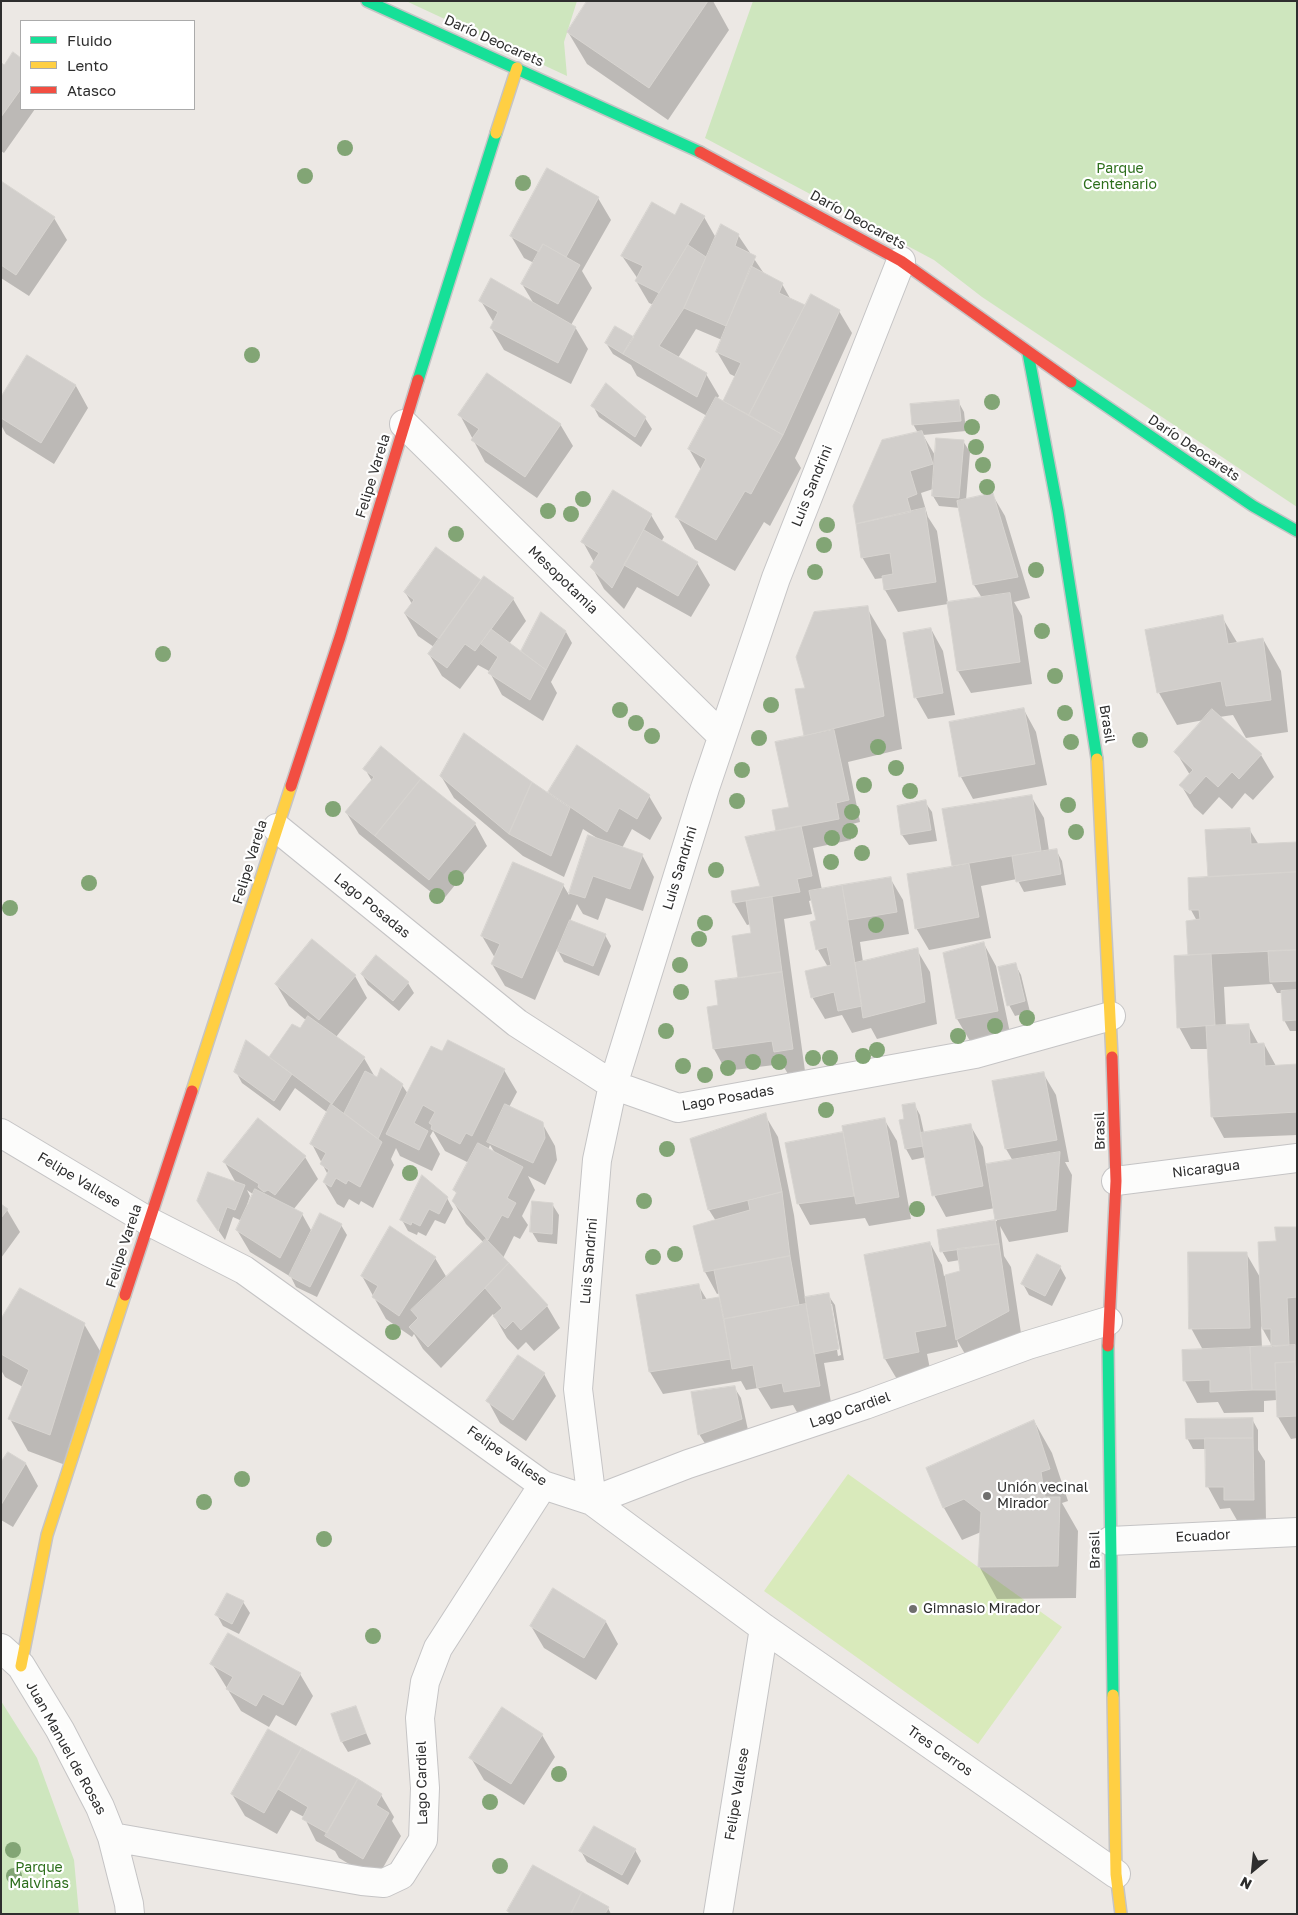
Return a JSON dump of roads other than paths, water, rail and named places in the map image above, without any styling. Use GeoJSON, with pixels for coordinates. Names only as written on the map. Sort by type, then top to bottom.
{"type":"FeatureCollection","features":[{"type":"Feature","properties":{"kind":"street","name":"Darío Deocarets"},"geometry":{"type":"LineString","coordinates":[[367,1],[677,140],[814,212],[902,262],[1028,353],[1253,506],[1297,531]]}},
{"type":"Feature","properties":{"kind":"street","name":"Felipe Varela"},"geometry":{"type":"LineString","coordinates":[[21,1666],[47,1534],[340,638],[404,424],[517,68]]}},
{"type":"Feature","properties":{"kind":"street","name":"Luis Sandrini"},"geometry":{"type":"LineString","coordinates":[[592,1501],[578,1389],[597,1160],[613,1085],[722,736],[776,578],[902,262]]}},
{"type":"Feature","properties":{"kind":"street","name":"Brasil"},"geometry":{"type":"LineString","coordinates":[[1028,353],[1058,510],[1097,754],[1112,1016],[1116,1181],[1108,1321],[1116,1874],[1121,1914]]}},
{"type":"Feature","properties":{"kind":"street","name":"Mesopotamia"},"geometry":{"type":"LineString","coordinates":[[404,424],[722,736]]}},
{"type":"Feature","properties":{"kind":"street","name":"Lago Posadas"},"geometry":{"type":"LineString","coordinates":[[277,828],[517,1023],[613,1085],[678,1108],[975,1054],[1112,1016]]}},
{"type":"Feature","properties":{"kind":"street","name":"Felipe Vallese"},"geometry":{"type":"LineString","coordinates":[[1,1132],[148,1222],[244,1270],[544,1485],[592,1501],[764,1628],[718,1914]]}},
{"type":"Feature","properties":{"kind":"street","name":"Nicaragua"},"geometry":{"type":"LineString","coordinates":[[1116,1181],[1297,1158]]}},
{"type":"Feature","properties":{"kind":"street","name":"Lago Cardiel"},"geometry":{"type":"LineString","coordinates":[[592,1501],[688,1464],[865,1405],[1028,1345],[1108,1321]]}},
{"type":"Feature","properties":{"kind":"street","name":"Lago Cardiel"},"geometry":{"type":"LineString","coordinates":[[112,1837],[362,1881],[384,1883],[401,1875],[423,1840],[425,1788],[420,1718],[424,1682],[438,1648],[544,1485]]}},
{"type":"Feature","properties":{"kind":"street","name":"Ecuador"},"geometry":{"type":"LineString","coordinates":[[1110,1541],[1297,1532]]}},
{"type":"Feature","properties":{"kind":"street","name":"Tres Cerros"},"geometry":{"type":"LineString","coordinates":[[764,1628],[1116,1874]]}},
{"type":"Feature","properties":{"kind":"street","name":"Juan Manuel de Rosas"},"geometry":{"type":"LineString","coordinates":[[1,1648],[21,1666],[64,1738],[100,1807],[112,1837],[130,1914]]}},
{"type":"Feature","properties":{"kind":"place","name":"Unión vecinal Mirador"},"geometry":{"type":"Point","coordinates":[987,1496]}},
{"type":"Feature","properties":{"kind":"place","name":"Gimnasio Mirador"},"geometry":{"type":"Point","coordinates":[913,1609]}},
{"type":"Feature","properties":{"kind":"park label","name":"Parque Centenario"},"geometry":{"type":"Point","coordinates":[1120,177]}},
{"type":"Feature","properties":{"kind":"park label","name":"Parque Malvinas"},"geometry":{"type":"Point","coordinates":[39,1876]}}]}
